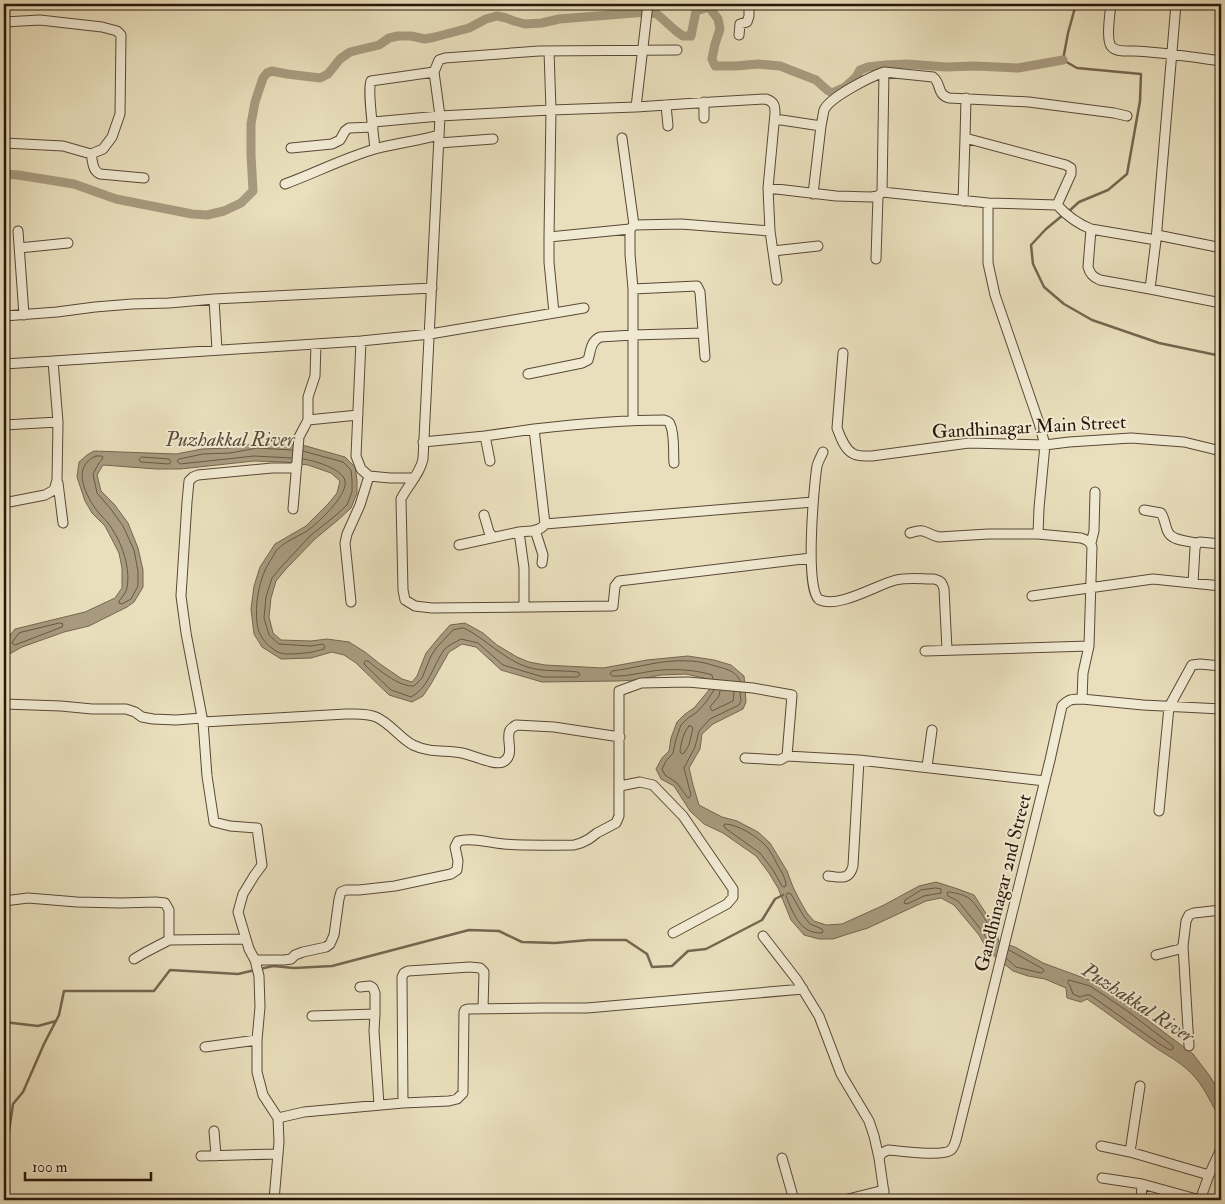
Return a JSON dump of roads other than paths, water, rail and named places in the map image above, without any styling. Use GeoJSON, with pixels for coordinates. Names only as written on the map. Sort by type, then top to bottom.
{"type":"FeatureCollection","features":[{"type":"Feature","properties":{"kind":"street"},"geometry":{"type":"LineString","coordinates":[[636,107],[648,4]]}},
{"type":"Feature","properties":{"kind":"street"},"geometry":{"type":"LineString","coordinates":[[739,35],[740,24],[747,22],[748,19],[748,4]]}},
{"type":"Feature","properties":{"kind":"street"},"geometry":{"type":"LineString","coordinates":[[1111,4],[1108,40],[1115,49],[1159,52],[1221,61]]}},
{"type":"Feature","properties":{"kind":"street"},"geometry":{"type":"LineString","coordinates":[[1150,288],[1157,237],[1176,4]]}},
{"type":"Feature","properties":{"kind":"street"},"geometry":{"type":"LineString","coordinates":[[4,22],[40,20],[102,27],[117,31],[121,36],[120,114],[112,137],[103,149],[91,154],[63,146],[4,143]]}},
{"type":"Feature","properties":{"kind":"street"},"geometry":{"type":"LineString","coordinates":[[676,50],[549,51],[445,58],[437,63],[434,72],[440,116],[423,459],[421,470],[401,499],[403,590],[405,600],[415,606],[432,608],[613,606],[615,586],[619,581],[811,558]]}},
{"type":"Feature","properties":{"kind":"street"},"geometry":{"type":"LineString","coordinates":[[549,51],[551,110],[549,237],[554,313]]}},
{"type":"Feature","properties":{"kind":"street"},"geometry":{"type":"LineString","coordinates":[[375,149],[371,81],[434,72]]}},
{"type":"Feature","properties":{"kind":"street"},"geometry":{"type":"LineString","coordinates":[[876,259],[884,72]]}},
{"type":"Feature","properties":{"kind":"street"},"geometry":{"type":"LineString","coordinates":[[813,194],[824,110],[833,100],[858,83],[884,72],[933,77],[937,80],[943,96],[949,98],[1029,102],[1127,116]]}},
{"type":"Feature","properties":{"kind":"street"},"geometry":{"type":"LineString","coordinates":[[962,201],[966,98]]}},
{"type":"Feature","properties":{"kind":"street"},"geometry":{"type":"LineString","coordinates":[[291,148],[332,144],[340,140],[349,128],[440,116],[766,99],[772,101],[775,106],[768,188],[770,231],[778,280]]}},
{"type":"Feature","properties":{"kind":"street"},"geometry":{"type":"LineString","coordinates":[[704,102],[704,118]]}},
{"type":"Feature","properties":{"kind":"street"},"geometry":{"type":"LineString","coordinates":[[666,105],[668,126]]}},
{"type":"Feature","properties":{"kind":"street"},"geometry":{"type":"LineString","coordinates":[[775,120],[821,126]]}},
{"type":"Feature","properties":{"kind":"street"},"geometry":{"type":"LineString","coordinates":[[622,138],[632,227],[630,254],[634,289],[633,420]]}},
{"type":"Feature","properties":{"kind":"street"},"geometry":{"type":"LineString","coordinates":[[965,138],[1066,165],[1071,168],[1058,206]]}},
{"type":"Feature","properties":{"kind":"street"},"geometry":{"type":"LineString","coordinates":[[285,184],[326,166],[375,149],[439,139],[493,139]]}},
{"type":"Feature","properties":{"kind":"street"},"geometry":{"type":"LineString","coordinates":[[91,154],[94,168],[100,174],[144,178]]}},
{"type":"Feature","properties":{"kind":"street"},"geometry":{"type":"LineString","coordinates":[[768,188],[813,194],[871,197],[880,194],[988,203],[1058,206],[1068,217],[1082,226],[1091,229],[1218,247]]}},
{"type":"Feature","properties":{"kind":"street"},"geometry":{"type":"LineString","coordinates":[[988,203],[988,263],[993,287],[1045,445],[1038,534]]}},
{"type":"Feature","properties":{"kind":"street"},"geometry":{"type":"LineString","coordinates":[[549,237],[632,227],[681,224],[770,231]]}},
{"type":"Feature","properties":{"kind":"street"},"geometry":{"type":"LineString","coordinates":[[1091,229],[1088,267],[1089,273],[1094,278],[1221,303]]}},
{"type":"Feature","properties":{"kind":"street"},"geometry":{"type":"LineString","coordinates":[[18,231],[24,315]]}},
{"type":"Feature","properties":{"kind":"street"},"geometry":{"type":"LineString","coordinates":[[19,248],[68,243]]}},
{"type":"Feature","properties":{"kind":"street"},"geometry":{"type":"LineString","coordinates":[[773,251],[818,246]]}},
{"type":"Feature","properties":{"kind":"street"},"geometry":{"type":"LineString","coordinates":[[634,289],[697,286],[700,292],[705,357]]}},
{"type":"Feature","properties":{"kind":"street"},"geometry":{"type":"LineString","coordinates":[[4,316],[132,304],[432,288]]}},
{"type":"Feature","properties":{"kind":"street"},"geometry":{"type":"LineString","coordinates":[[214,299],[217,350]]}},
{"type":"Feature","properties":{"kind":"street"},"geometry":{"type":"LineString","coordinates":[[4,364],[361,341],[430,334],[584,308]]}},
{"type":"Feature","properties":{"kind":"street"},"geometry":{"type":"LineString","coordinates":[[528,374],[582,363],[588,360],[591,346],[600,337],[703,333]]}},
{"type":"Feature","properties":{"kind":"street"},"geometry":{"type":"LineString","coordinates":[[361,341],[356,456],[361,469],[369,476],[414,478]]}},
{"type":"Feature","properties":{"kind":"street"},"geometry":{"type":"LineString","coordinates":[[293,509],[300,437],[308,420],[308,397],[315,376],[316,344]]}},
{"type":"Feature","properties":{"kind":"street","name":"Gandhinagar Main Street"},"geometry":{"type":"LineString","coordinates":[[844,353],[837,428],[841,438],[852,453],[860,456],[969,443],[1045,445],[1131,438],[1184,442],[1221,450]]}},
{"type":"Feature","properties":{"kind":"street"},"geometry":{"type":"LineString","coordinates":[[53,361],[58,422],[58,480],[63,523]]}},
{"type":"Feature","properties":{"kind":"street"},"geometry":{"type":"LineString","coordinates":[[308,420],[358,415]]}},
{"type":"Feature","properties":{"kind":"street"},"geometry":{"type":"LineString","coordinates":[[424,442],[583,423],[664,420],[670,424],[674,463]]}},
{"type":"Feature","properties":{"kind":"street"},"geometry":{"type":"LineString","coordinates":[[4,425],[58,422]]}},
{"type":"Feature","properties":{"kind":"street"},"geometry":{"type":"LineString","coordinates":[[534,429],[546,524]]}},
{"type":"Feature","properties":{"kind":"street"},"geometry":{"type":"LineString","coordinates":[[485,436],[490,461]]}},
{"type":"Feature","properties":{"kind":"street"},"geometry":{"type":"LineString","coordinates":[[823,452],[817,465],[811,523],[811,558],[816,598],[821,601],[836,601],[899,579],[934,579],[940,581],[944,589],[947,650]]}},
{"type":"Feature","properties":{"kind":"street"},"geometry":{"type":"LineString","coordinates":[[274,1200],[279,1142],[278,1118],[263,1095],[257,1072],[260,1006],[257,968],[238,912],[243,894],[262,865],[257,828],[230,826],[214,822],[207,776],[202,720],[181,596],[189,481],[198,475],[272,468],[283,469],[292,468],[297,465]]}},
{"type":"Feature","properties":{"kind":"street"},"geometry":{"type":"LineString","coordinates":[[351,602],[345,543],[347,534],[360,506],[369,476]]}},
{"type":"Feature","properties":{"kind":"street"},"geometry":{"type":"LineString","coordinates":[[4,503],[45,495],[54,490],[58,480]]}},
{"type":"Feature","properties":{"kind":"street"},"geometry":{"type":"LineString","coordinates":[[1095,492],[1094,531],[1091,543],[1089,646],[1083,673],[1082,699],[1169,707],[1221,709]]}},
{"type":"Feature","properties":{"kind":"street"},"geometry":{"type":"LineString","coordinates":[[459,545],[535,530],[543,528],[546,524],[813,502]]}},
{"type":"Feature","properties":{"kind":"street"},"geometry":{"type":"LineString","coordinates":[[1144,510],[1161,513],[1167,532],[1171,537],[1197,543],[1221,544]]}},
{"type":"Feature","properties":{"kind":"street"},"geometry":{"type":"LineString","coordinates":[[484,514],[489,532],[493,537]]}},
{"type":"Feature","properties":{"kind":"street"},"geometry":{"type":"LineString","coordinates":[[535,530],[543,555],[542,563]]}},
{"type":"Feature","properties":{"kind":"street"},"geometry":{"type":"LineString","coordinates":[[910,532],[924,530],[939,537],[988,534],[1038,534],[1081,538],[1091,543]]}},
{"type":"Feature","properties":{"kind":"street"},"geometry":{"type":"LineString","coordinates":[[519,532],[524,568],[524,607]]}},
{"type":"Feature","properties":{"kind":"street"},"geometry":{"type":"LineString","coordinates":[[1193,583],[1197,543]]}},
{"type":"Feature","properties":{"kind":"street"},"geometry":{"type":"LineString","coordinates":[[1032,596],[1153,579],[1221,586]]}},
{"type":"Feature","properties":{"kind":"street"},"geometry":{"type":"LineString","coordinates":[[925,651],[1089,646]]}},
{"type":"Feature","properties":{"kind":"street"},"geometry":{"type":"LineString","coordinates":[[1159,810],[1169,707],[1192,665],[1221,666]]}},
{"type":"Feature","properties":{"kind":"street"},"geometry":{"type":"LineString","coordinates":[[257,968],[291,959],[302,952],[326,947],[330,944],[334,935],[341,892],[395,886],[451,874],[457,870],[458,861],[455,847],[458,841],[465,839],[492,844],[522,846],[574,844],[589,839],[616,823],[619,816],[620,786],[620,691],[640,683],[688,682],[753,688],[792,695],[787,756]]}},
{"type":"Feature","properties":{"kind":"street","name":"Gandhinagar 2nd Street"},"geometry":{"type":"LineString","coordinates":[[879,1158],[882,1153],[888,1150],[945,1153],[952,1149],[956,1140],[1062,706],[1072,699],[1082,699]]}},
{"type":"Feature","properties":{"kind":"street"},"geometry":{"type":"LineString","coordinates":[[4,704],[61,706],[92,710],[126,709],[142,717],[176,720],[366,714],[378,717],[413,745],[425,749],[461,753],[500,763],[508,758],[510,753],[509,732],[516,725],[554,727],[620,737]]}},
{"type":"Feature","properties":{"kind":"street"},"geometry":{"type":"LineString","coordinates":[[927,767],[932,730]]}},
{"type":"Feature","properties":{"kind":"street"},"geometry":{"type":"LineString","coordinates":[[745,758],[780,760],[787,756],[859,760],[1045,781]]}},
{"type":"Feature","properties":{"kind":"street"},"geometry":{"type":"LineString","coordinates":[[828,876],[844,878],[851,873],[853,866],[859,760]]}},
{"type":"Feature","properties":{"kind":"street"},"geometry":{"type":"LineString","coordinates":[[620,786],[640,782],[653,785],[683,816],[733,889],[733,897],[727,904],[673,933]]}},
{"type":"Feature","properties":{"kind":"street"},"geometry":{"type":"LineString","coordinates":[[4,901],[28,898],[77,902],[165,903],[169,910],[170,940]]}},
{"type":"Feature","properties":{"kind":"street"},"geometry":{"type":"LineString","coordinates":[[1189,1046],[1183,946],[1186,921],[1189,915],[1194,913],[1221,910]]}},
{"type":"Feature","properties":{"kind":"street"},"geometry":{"type":"LineString","coordinates":[[763,936],[803,989],[819,1016],[841,1074],[869,1121],[879,1158],[885,1200]]}},
{"type":"Feature","properties":{"kind":"street"},"geometry":{"type":"LineString","coordinates":[[134,959],[170,940],[246,940]]}},
{"type":"Feature","properties":{"kind":"street"},"geometry":{"type":"LineString","coordinates":[[1156,955],[1180,949],[1183,946]]}},
{"type":"Feature","properties":{"kind":"street"},"geometry":{"type":"LineString","coordinates":[[404,1103],[402,977],[404,973],[408,971],[480,968],[484,972],[483,1008]]}},
{"type":"Feature","properties":{"kind":"street"},"geometry":{"type":"LineString","coordinates":[[360,987],[370,986],[375,993],[374,1031],[379,1106]]}},
{"type":"Feature","properties":{"kind":"street"},"geometry":{"type":"LineString","coordinates":[[278,1118],[304,1112],[457,1099],[464,1093],[464,1012],[468,1009],[587,1008],[803,989]]}},
{"type":"Feature","properties":{"kind":"street"},"geometry":{"type":"LineString","coordinates":[[312,1016],[375,1014]]}},
{"type":"Feature","properties":{"kind":"street"},"geometry":{"type":"LineString","coordinates":[[205,1047],[257,1040]]}},
{"type":"Feature","properties":{"kind":"street"},"geometry":{"type":"LineString","coordinates":[[1130,1152],[1140,1086]]}},
{"type":"Feature","properties":{"kind":"street"},"geometry":{"type":"LineString","coordinates":[[214,1131],[216,1156]]}},
{"type":"Feature","properties":{"kind":"street"},"geometry":{"type":"LineString","coordinates":[[1101,1146],[1130,1152],[1209,1175]]}},
{"type":"Feature","properties":{"kind":"street"},"geometry":{"type":"LineString","coordinates":[[1102,1178],[1142,1184],[1200,1200],[1221,1149]]}},
{"type":"Feature","properties":{"kind":"street"},"geometry":{"type":"LineString","coordinates":[[202,1156],[278,1154]]}},
{"type":"Feature","properties":{"kind":"street"},"geometry":{"type":"LineString","coordinates":[[782,1158],[794,1200]]}},
{"type":"Feature","properties":{"kind":"street"},"geometry":{"type":"LineString","coordinates":[[1141,1200],[1142,1184]]}},
{"type":"Feature","properties":{"kind":"street"},"geometry":{"type":"LineString","coordinates":[[844,1200],[884,1190]]}},
{"type":"Feature","properties":{"kind":"water"},"geometry":{"type":"Polygon","coordinates":[[[256,443],[306,446],[345,457],[355,467],[357,480],[357,493],[351,508],[315,539],[276,581],[271,598],[269,617],[273,633],[281,640],[311,641],[327,639],[349,642],[402,679],[412,682],[417,676],[426,653],[441,635],[450,625],[465,623],[517,657],[529,662],[545,665],[603,668],[647,660],[688,656],[731,665],[744,676],[746,702],[743,709],[713,724],[702,734],[700,749],[689,768],[699,805],[758,832],[770,843],[787,871],[799,899],[814,921],[826,925],[842,924],[884,905],[919,886],[936,882],[974,895],[996,929],[999,942],[1015,947],[1043,963],[1092,981],[1193,1054],[1221,1094],[1221,1120],[1207,1095],[1190,1072],[1087,999],[1081,1002],[1067,998],[1066,988],[1045,979],[1013,971],[988,951],[979,935],[954,905],[941,898],[926,901],[868,928],[833,939],[819,939],[804,935],[791,920],[778,888],[756,856],[723,833],[704,824],[690,811],[674,786],[661,779],[656,769],[662,758],[669,751],[671,738],[677,722],[694,708],[709,690],[708,679],[686,674],[661,675],[618,681],[542,682],[501,670],[476,647],[462,644],[449,652],[423,696],[412,702],[389,695],[356,663],[344,655],[332,652],[311,658],[281,659],[262,647],[254,634],[251,609],[254,586],[260,567],[275,544],[306,526],[337,493],[340,481],[331,473],[308,465],[285,462],[254,461],[180,469],[103,465],[97,475],[101,491],[114,504],[128,523],[138,548],[143,570],[143,587],[134,602],[127,607],[89,626],[64,632],[22,647],[4,657],[4,643],[15,629],[85,612],[115,598],[122,588],[122,568],[119,553],[105,526],[92,513],[85,501],[77,477],[79,462],[87,455],[94,451],[176,454],[256,443]]]}},
{"type":"Feature","properties":{"kind":"waterway"},"geometry":{"type":"LineString","coordinates":[[1068,212],[1079,202],[1108,190],[1127,174],[1140,101],[1141,74],[1077,68],[1063,60],[1076,4]]}},
{"type":"Feature","properties":{"kind":"waterway"},"geometry":{"type":"LineString","coordinates":[[4,174],[74,184],[116,199],[192,214],[207,215],[224,211],[241,203],[253,191],[251,124],[255,102],[263,78],[267,73],[272,71],[320,78],[328,74],[340,59],[350,52],[379,45],[389,38],[398,36],[425,39],[435,37],[469,28],[486,19],[497,16],[525,24],[559,19],[647,12],[657,14],[683,36],[691,36],[696,11],[709,7],[718,19],[720,29],[712,59],[715,66],[758,64],[780,66],[816,80],[832,93],[845,87],[856,77],[860,70],[868,67],[907,64],[946,67],[1018,68],[1063,60]]}},
{"type":"Feature","properties":{"kind":"waterway"},"geometry":{"type":"LineString","coordinates":[[1063,215],[1031,245],[1033,264],[1044,287],[1064,304],[1092,320],[1159,343],[1221,356]]}},
{"type":"Feature","properties":{"kind":"waterway"},"geometry":{"type":"LineString","coordinates":[[260,969],[273,966],[294,968],[332,966],[469,930],[499,931],[522,942],[555,943],[589,940],[626,940],[647,954],[652,967],[672,966],[688,951],[706,949],[762,920],[775,899],[783,895]]}},
{"type":"Feature","properties":{"kind":"waterway"},"geometry":{"type":"LineString","coordinates":[[5,1200],[6,1152],[13,1104],[23,1092],[59,1015],[64,991],[154,991],[170,970],[238,974],[255,970]]}},
{"type":"Feature","properties":{"kind":"waterway"},"geometry":{"type":"LineString","coordinates":[[4,1022],[38,1026],[56,1021]]}},
{"type":"Feature","properties":{"kind":"water label","name":"Puzhakkal River"},"geometry":{"type":"Point","coordinates":[230,439]}},
{"type":"Feature","properties":{"kind":"water label","name":"Puzhakkal River"},"geometry":{"type":"Point","coordinates":[1138,1003]}}]}
